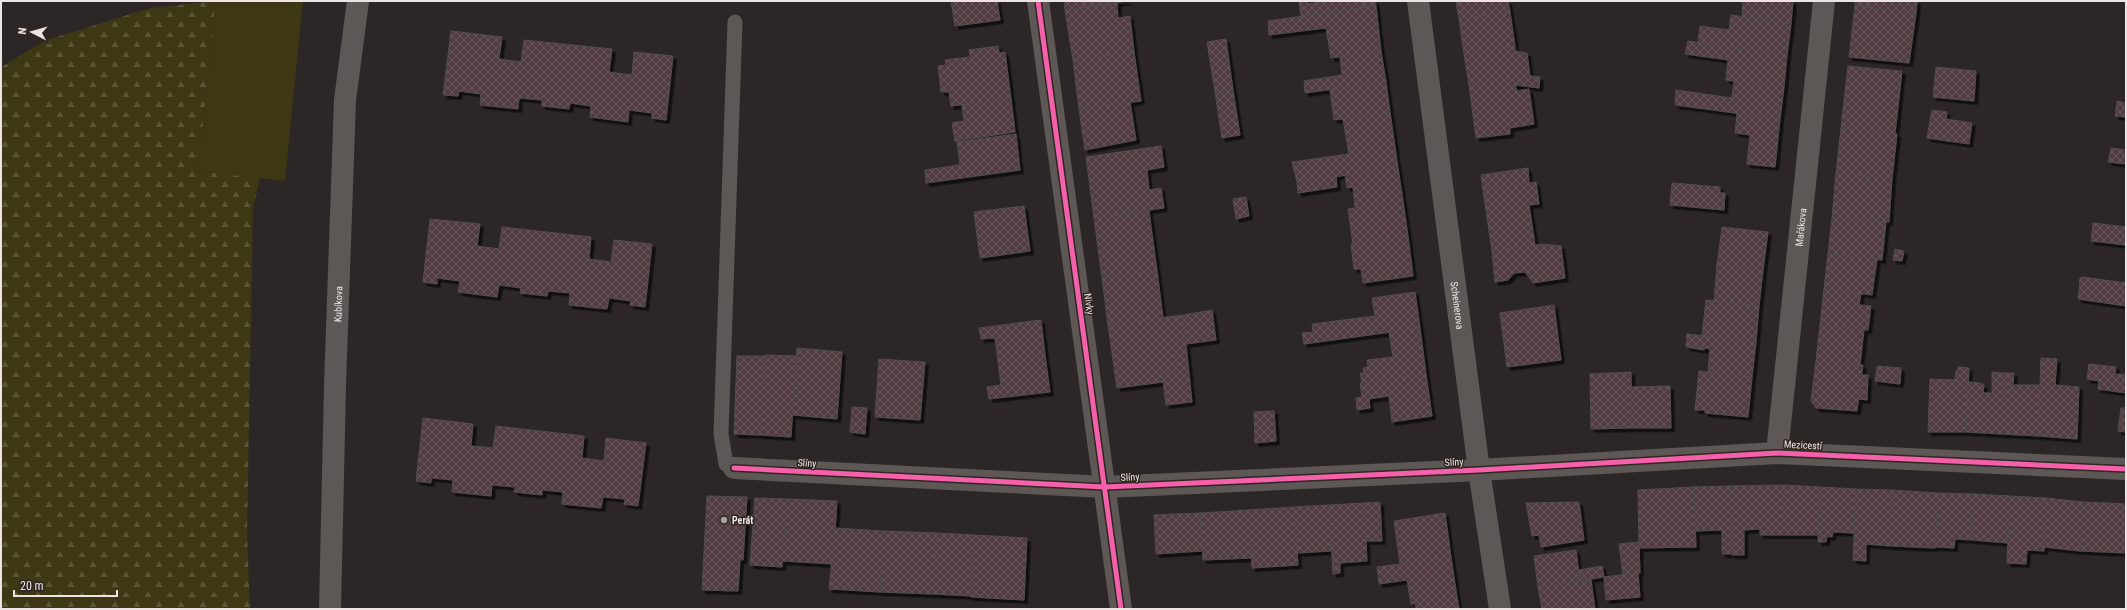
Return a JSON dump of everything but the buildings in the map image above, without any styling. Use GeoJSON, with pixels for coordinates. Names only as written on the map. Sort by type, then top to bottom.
{"type":"FeatureCollection","features":[{"type":"Feature","properties":{"kind":"street","name":"Kubíkova"},"geometry":{"type":"LineString","coordinates":[[330,609],[335,378],[345,100],[358,1]]}},
{"type":"Feature","properties":{"kind":"street","name":"Nivky"},"geometry":{"type":"LineString","coordinates":[[1038,1],[1121,609]]}},
{"type":"Feature","properties":{"kind":"street","name":"Scheinerova"},"geometry":{"type":"LineString","coordinates":[[1418,1],[1479,470],[1500,609]]}},
{"type":"Feature","properties":{"kind":"street","name":"Mařákova"},"geometry":{"type":"LineString","coordinates":[[1777,453],[1824,1]]}},
{"type":"Feature","properties":{"kind":"street","name":"Mezicestí"},"geometry":{"type":"LineString","coordinates":[[1479,470],[1777,453],[2126,469]]}},
{"type":"Feature","properties":{"kind":"street","name":"Slíny"},"geometry":{"type":"LineString","coordinates":[[734,468],[1105,487],[1479,470]]}},
{"type":"Feature","properties":{"kind":"lane"},"geometry":{"type":"LineString","coordinates":[[734,468],[726,464],[720,434],[735,22]]}},
{"type":"Feature","properties":{"kind":"green space"},"geometry":{"type":"Polygon","coordinates":[[[216,1],[198,171],[260,178],[253,209],[247,533],[250,609],[1,609],[1,71],[3,66],[44,41],[150,8],[216,1]]]}},
{"type":"Feature","properties":{"kind":"green space"},"geometry":{"type":"Polygon","coordinates":[[[216,1],[303,1],[285,181],[198,171],[216,1]]]}},
{"type":"Feature","properties":{"kind":"cycle path"},"geometry":{"type":"LineString","coordinates":[[1038,1],[1121,609]]}},
{"type":"Feature","properties":{"kind":"cycle path"},"geometry":{"type":"LineString","coordinates":[[734,468],[1105,487],[1479,470],[1777,453],[2126,469]]}},
{"type":"Feature","properties":{"kind":"place","name":"Perát"},"geometry":{"type":"Point","coordinates":[724,520]}}]}
